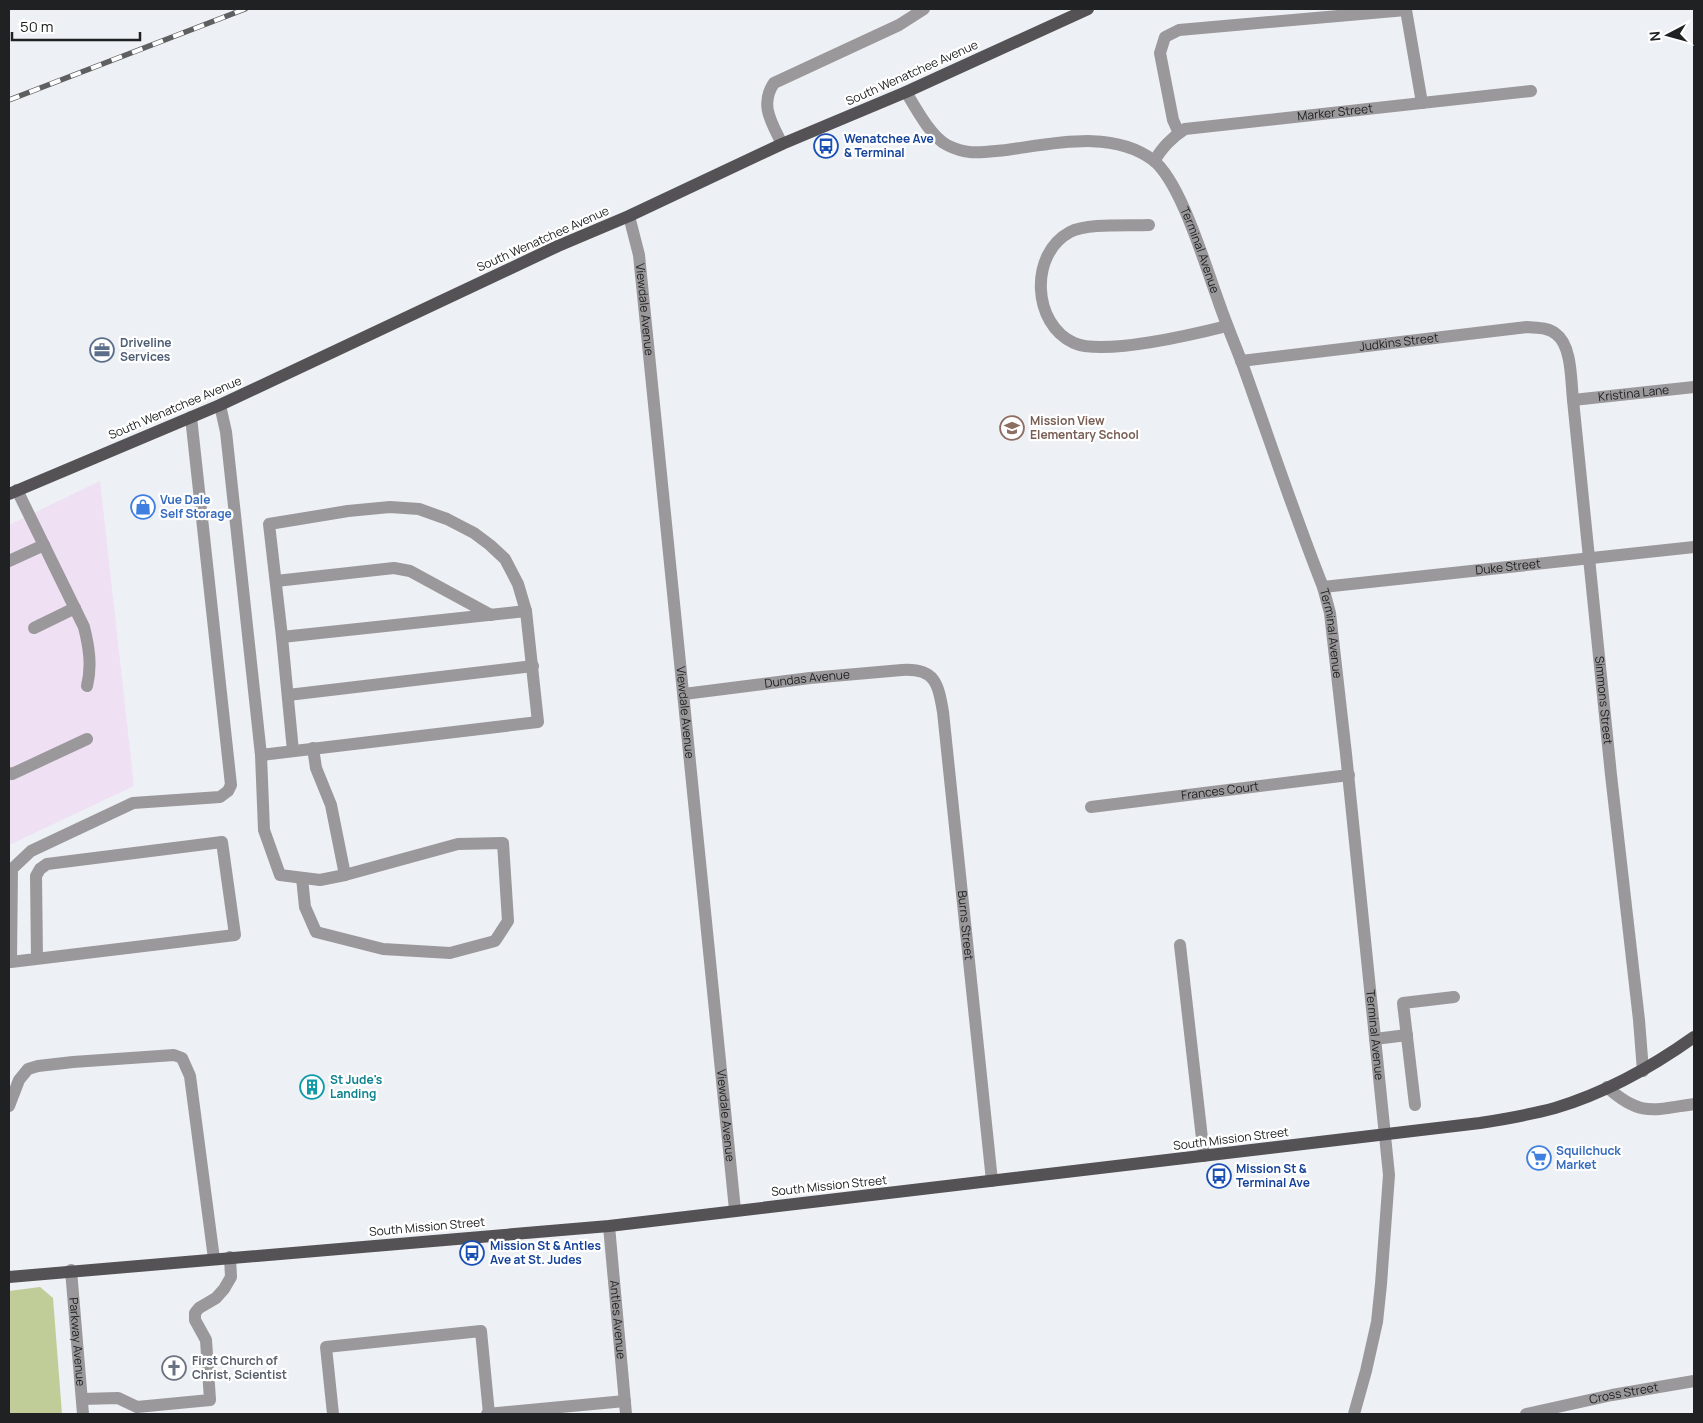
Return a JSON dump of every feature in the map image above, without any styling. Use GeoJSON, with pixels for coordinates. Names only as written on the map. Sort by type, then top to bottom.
{"type":"FeatureCollection","features":[{"type":"Feature","properties":{"kind":"main road","name":"South Wenatchee Avenue"},"geometry":{"type":"LineString","coordinates":[[13,492],[220,404],[782,144],[906,92],[1088,9]]}},
{"type":"Feature","properties":{"kind":"main road","name":"South Mission Street"},"geometry":{"type":"LineString","coordinates":[[9,1276],[609,1226],[1385,1135],[1515,1117],[1582,1099],[1642,1071],[1694,1037]]}},
{"type":"Feature","properties":{"kind":"street"},"geometry":{"type":"LineString","coordinates":[[782,144],[767,111],[769,90],[774,83],[899,25],[924,9]]}},
{"type":"Feature","properties":{"kind":"street"},"geometry":{"type":"LineString","coordinates":[[1179,133],[1173,120],[1160,53],[1165,37],[1179,30],[1406,10],[1422,103]]}},
{"type":"Feature","properties":{"kind":"street","name":"Marker Street"},"geometry":{"type":"LineString","coordinates":[[1154,161],[1164,146],[1179,133],[1185,129],[1201,126],[1531,91]]}},
{"type":"Feature","properties":{"kind":"street","name":"Terminal Avenue"},"geometry":{"type":"LineString","coordinates":[[906,92],[925,123],[946,144],[971,154],[1068,142],[1093,141],[1130,149],[1154,161],[1175,188],[1242,361],[1323,587],[1330,613],[1349,775],[1388,1175],[1377,1322],[1354,1414]]}},
{"type":"Feature","properties":{"kind":"street","name":"Viewdale Avenue"},"geometry":{"type":"LineString","coordinates":[[629,216],[639,255],[735,1210]]}},
{"type":"Feature","properties":{"kind":"street"},"geometry":{"type":"LineString","coordinates":[[1149,226],[1089,227],[1071,231],[1060,239],[1050,252],[1043,268],[1041,287],[1043,307],[1052,324],[1062,336],[1075,343],[1097,348],[1184,336],[1227,326]]}},
{"type":"Feature","properties":{"kind":"street","name":"Judkins Street"},"geometry":{"type":"LineString","coordinates":[[1242,361],[1527,327],[1542,328],[1555,332]]}},
{"type":"Feature","properties":{"kind":"street","name":"Simmons Street"},"geometry":{"type":"LineString","coordinates":[[1555,332],[1562,339],[1567,352],[1573,400],[1611,775],[1639,1020],[1642,1071]]}},
{"type":"Feature","properties":{"kind":"street","name":"Kristina Lane"},"geometry":{"type":"LineString","coordinates":[[1573,400],[1694,387]]}},
{"type":"Feature","properties":{"kind":"street"},"geometry":{"type":"LineString","coordinates":[[220,404],[226,432],[261,755],[264,830],[280,875],[320,880],[458,844],[503,843],[508,921],[495,941],[450,953],[383,949],[316,932],[305,907],[302,878]]}},
{"type":"Feature","properties":{"kind":"street"},"geometry":{"type":"LineString","coordinates":[[37,959],[36,876],[40,869],[47,864],[222,842],[235,935],[37,959],[10,962],[12,869],[31,851],[133,803],[220,797],[228,791],[231,785],[191,417]]}},
{"type":"Feature","properties":{"kind":"street"},"geometry":{"type":"LineString","coordinates":[[13,492],[44,545],[84,627],[89,649],[90,674],[88,686]]}},
{"type":"Feature","properties":{"kind":"street"},"geometry":{"type":"LineString","coordinates":[[261,755],[538,722],[526,611],[518,584],[505,559],[474,533],[447,519],[419,509],[390,507],[348,511],[269,524],[293,751]]}},
{"type":"Feature","properties":{"kind":"street"},"geometry":{"type":"LineString","coordinates":[[9,561],[44,545]]}},
{"type":"Feature","properties":{"kind":"street","name":"Duke Street"},"geometry":{"type":"LineString","coordinates":[[1323,587],[1694,547]]}},
{"type":"Feature","properties":{"kind":"street"},"geometry":{"type":"LineString","coordinates":[[276,581],[394,568],[410,571],[491,614]]}},
{"type":"Feature","properties":{"kind":"street"},"geometry":{"type":"LineString","coordinates":[[34,628],[75,608]]}},
{"type":"Feature","properties":{"kind":"street"},"geometry":{"type":"LineString","coordinates":[[282,637],[526,611]]}},
{"type":"Feature","properties":{"kind":"street"},"geometry":{"type":"LineString","coordinates":[[288,695],[533,666]]}},
{"type":"Feature","properties":{"kind":"street","name":"Dundas Avenue"},"geometry":{"type":"LineString","coordinates":[[684,694],[810,678],[914,669],[929,675]]}},
{"type":"Feature","properties":{"kind":"street","name":"Burns Street"},"geometry":{"type":"LineString","coordinates":[[929,675],[935,680],[939,690],[943,712],[992,1181]]}},
{"type":"Feature","properties":{"kind":"street"},"geometry":{"type":"LineString","coordinates":[[9,773],[12,774],[87,740]]}},
{"type":"Feature","properties":{"kind":"street"},"geometry":{"type":"LineString","coordinates":[[314,748],[316,768],[331,805],[344,875]]}},
{"type":"Feature","properties":{"kind":"street","name":"Frances Court"},"geometry":{"type":"LineString","coordinates":[[1091,807],[1349,775]]}},
{"type":"Feature","properties":{"kind":"street"},"geometry":{"type":"LineString","coordinates":[[1180,946],[1204,1156]]}},
{"type":"Feature","properties":{"kind":"street"},"geometry":{"type":"LineString","coordinates":[[1415,1105],[1403,1004],[1454,997]]}},
{"type":"Feature","properties":{"kind":"street"},"geometry":{"type":"LineString","coordinates":[[1376,1039],[1407,1035]]}},
{"type":"Feature","properties":{"kind":"street"},"geometry":{"type":"LineString","coordinates":[[9,1106],[19,1080],[28,1070],[38,1066],[174,1055],[182,1058],[190,1076],[214,1259]]}},
{"type":"Feature","properties":{"kind":"street"},"geometry":{"type":"LineString","coordinates":[[1607,1087],[1621,1100],[1638,1108],[1656,1109],[1694,1104]]}},
{"type":"Feature","properties":{"kind":"street","name":"Antles Avenue"},"geometry":{"type":"LineString","coordinates":[[609,1226],[626,1414]]}},
{"type":"Feature","properties":{"kind":"street"},"geometry":{"type":"LineString","coordinates":[[82,1399],[118,1398],[137,1408],[210,1400],[206,1340],[195,1320],[195,1313],[199,1308],[216,1298],[224,1289],[231,1277],[230,1257]]}},
{"type":"Feature","properties":{"kind":"street","name":"Parkway Avenue"},"geometry":{"type":"LineString","coordinates":[[71,1270],[83,1414]]}},
{"type":"Feature","properties":{"kind":"street"},"geometry":{"type":"LineString","coordinates":[[333,1414],[326,1346],[481,1331],[488,1414],[625,1401]]}},
{"type":"Feature","properties":{"kind":"street","name":"Cross Street"},"geometry":{"type":"LineString","coordinates":[[1526,1414],[1612,1394],[1694,1382]]}},
{"type":"Feature","properties":{"kind":"shaded area"},"geometry":{"type":"Polygon","coordinates":[[[100,481],[134,786],[9,845],[9,525],[100,481]]]}},
{"type":"Feature","properties":{"kind":"green space"},"geometry":{"type":"Polygon","coordinates":[[[40,1287],[53,1298],[62,1414],[9,1414],[9,1291],[40,1287]]]}},
{"type":"Feature","properties":{"kind":"railway"},"geometry":{"type":"LineString","coordinates":[[9,100],[245,9]]}},
{"type":"Feature","properties":{"kind":"place","name":"Wenatchee Ave & Terminal"},"geometry":{"type":"Point","coordinates":[826,146]}},
{"type":"Feature","properties":{"kind":"place","name":"Driveline Services"},"geometry":{"type":"Point","coordinates":[102,350]}},
{"type":"Feature","properties":{"kind":"place","name":"Mission View Elementary School"},"geometry":{"type":"Point","coordinates":[1012,428]}},
{"type":"Feature","properties":{"kind":"place","name":"Vue Dale Self Storage"},"geometry":{"type":"Point","coordinates":[143,507]}},
{"type":"Feature","properties":{"kind":"place","name":"St Jude's Landing"},"geometry":{"type":"Point","coordinates":[312,1087]}},
{"type":"Feature","properties":{"kind":"place","name":"Squilchuck Market"},"geometry":{"type":"Point","coordinates":[1539,1158]}},
{"type":"Feature","properties":{"kind":"place","name":"Mission St & Terminal Ave"},"geometry":{"type":"Point","coordinates":[1219,1176]}},
{"type":"Feature","properties":{"kind":"place","name":"Mission St & Antles Ave at St. Judes"},"geometry":{"type":"Point","coordinates":[472,1253]}},
{"type":"Feature","properties":{"kind":"place","name":"First Church of Christ, Scientist"},"geometry":{"type":"Point","coordinates":[174,1368]}}]}
